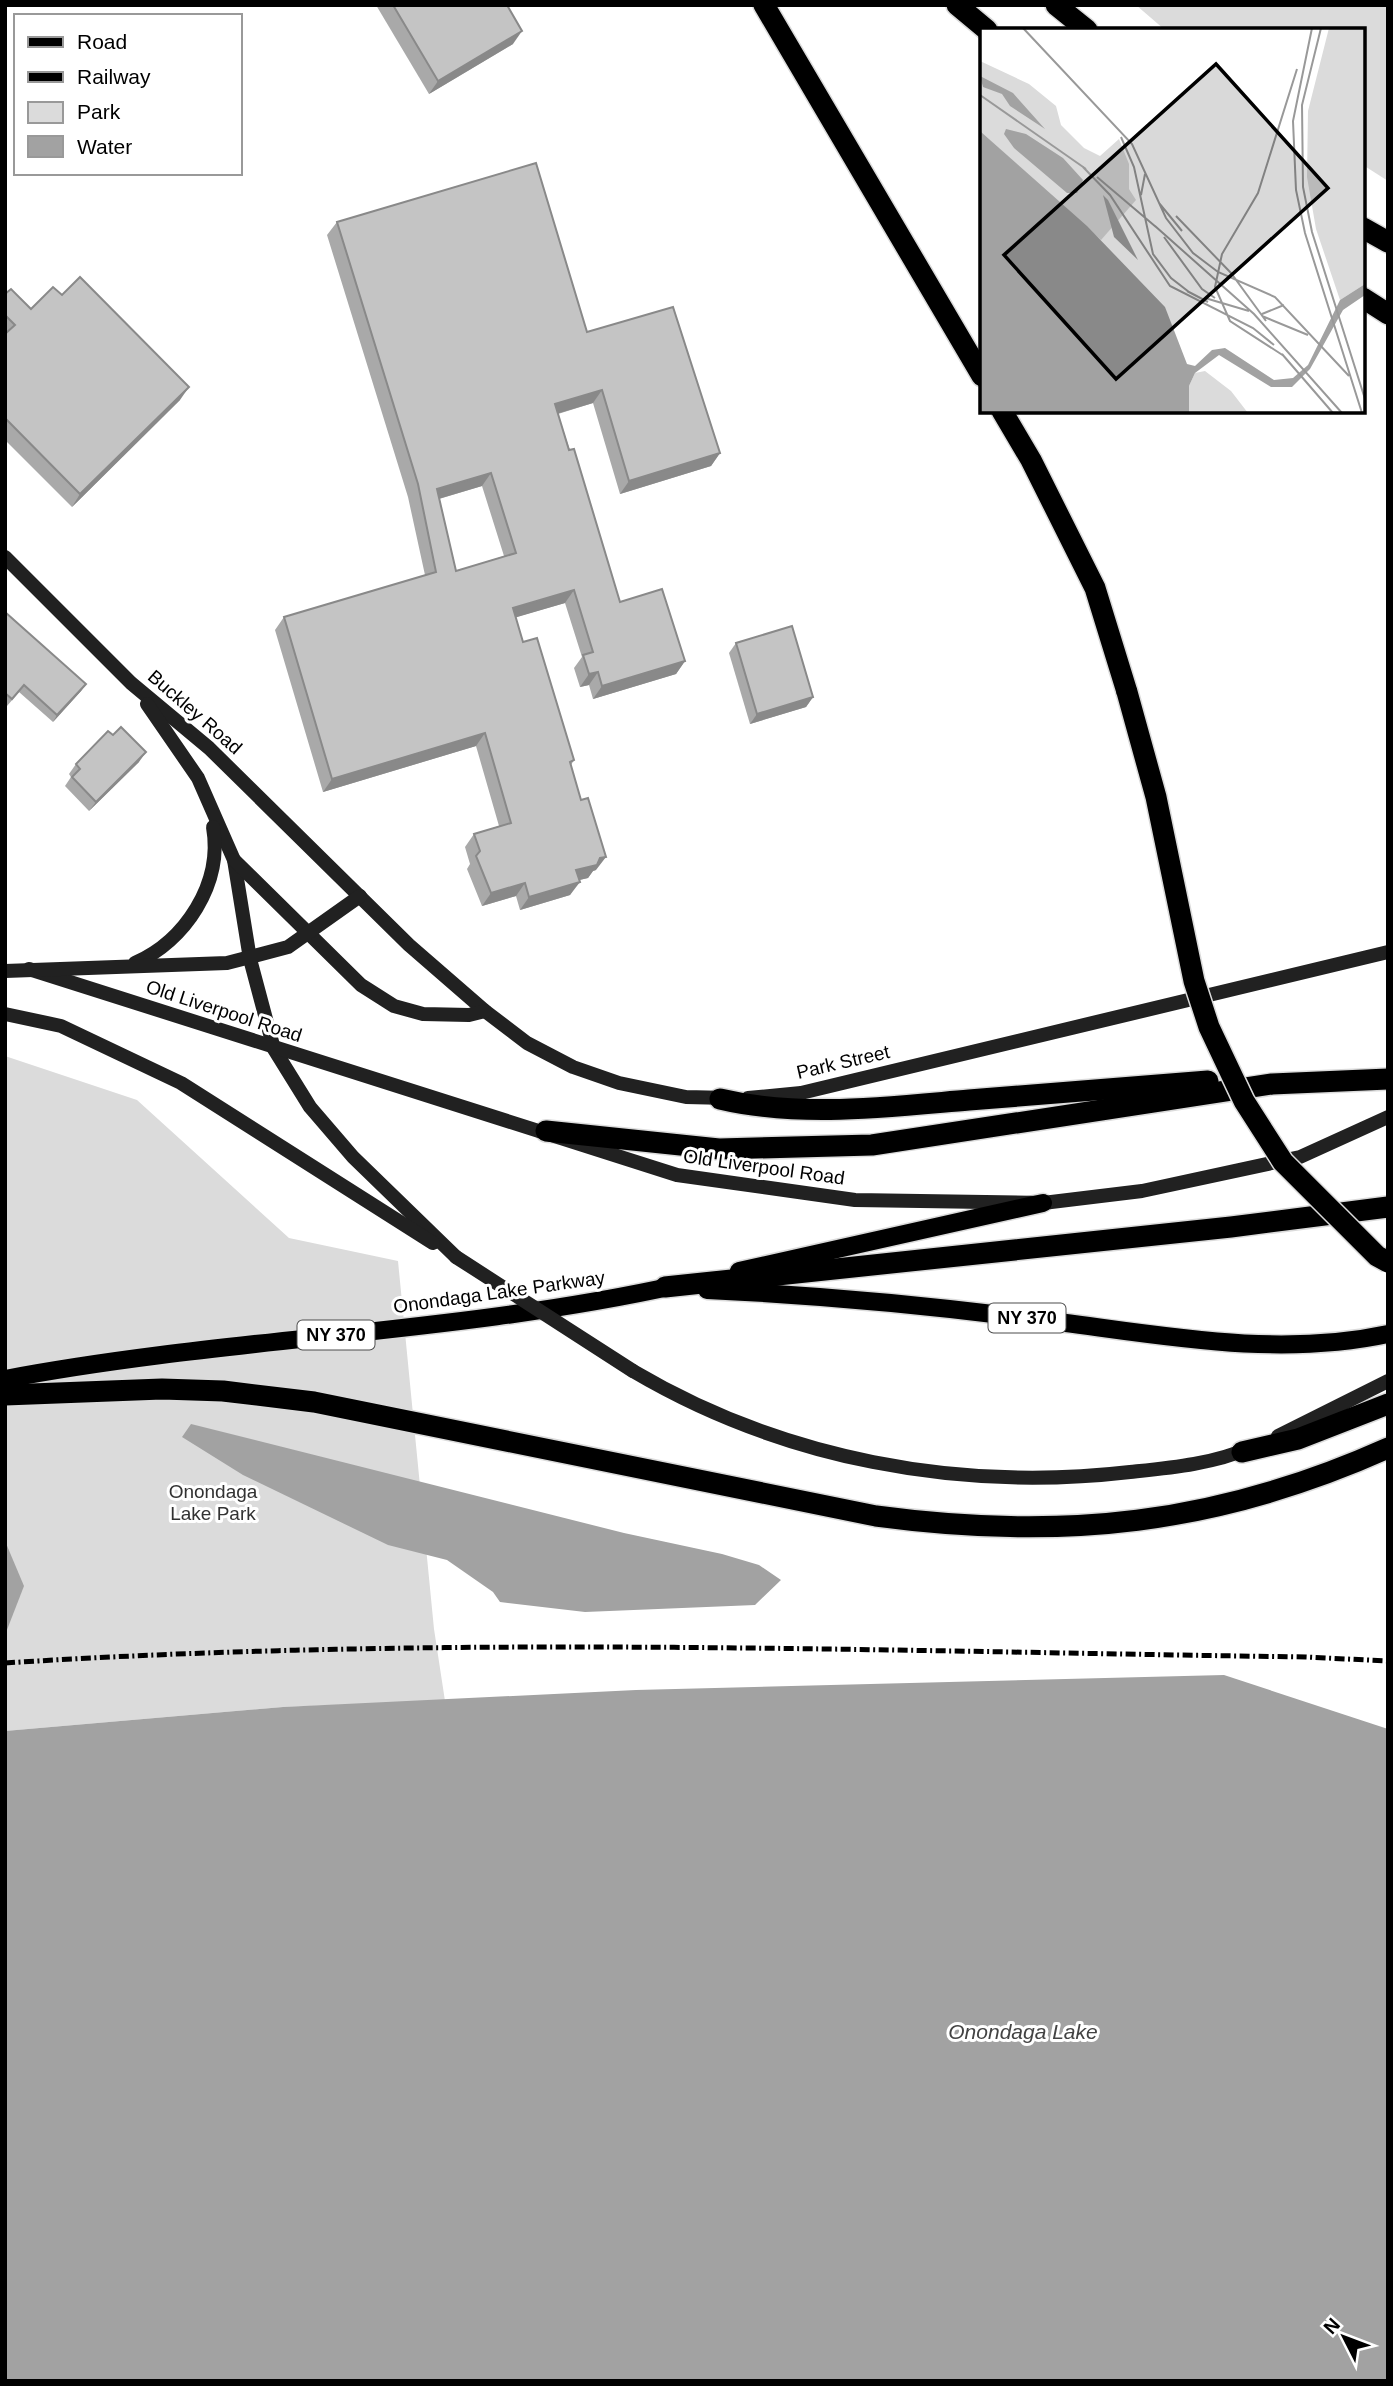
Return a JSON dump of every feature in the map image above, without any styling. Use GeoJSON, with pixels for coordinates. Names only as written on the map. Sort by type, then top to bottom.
{"type":"FeatureCollection","features":[{"type":"Feature","properties":{"kind":"highway"},"geometry":{"type":"LineString","coordinates":[[764,5],[980,373]]}},
{"type":"Feature","properties":{"kind":"highway"},"geometry":{"type":"LineString","coordinates":[[957,5],[985,28]]}},
{"type":"Feature","properties":{"kind":"highway"},"geometry":{"type":"LineString","coordinates":[[1056,5],[1085,28]]}},
{"type":"Feature","properties":{"kind":"highway"},"geometry":{"type":"LineString","coordinates":[[1365,229],[1388,242]]}},
{"type":"Feature","properties":{"kind":"highway"},"geometry":{"type":"LineString","coordinates":[[1365,299],[1388,314]]}},
{"type":"Feature","properties":{"kind":"highway"},"geometry":{"type":"LineString","coordinates":[[1003,413],[1031,460],[1095,588],[1156,797],[1194,981],[1209,1027],[1244,1101],[1283,1163],[1377,1256],[1388,1262]]}},
{"type":"Feature","properties":{"kind":"highway"},"geometry":{"type":"LineString","coordinates":[[720,1099],[753,1107],[790,1110],[921,1104],[1239,1078],[1308,1082]]}},
{"type":"Feature","properties":{"kind":"highway"},"geometry":{"type":"LineString","coordinates":[[546,1131],[719,1149],[834,1148],[872,1145],[1272,1084],[1388,1079]]}},
{"type":"Feature","properties":{"kind":"highway"},"geometry":{"type":"LineString","coordinates":[[665,1287],[1231,1227],[1388,1207]]}},
{"type":"Feature","properties":{"kind":"highway"},"geometry":{"type":"LineString","coordinates":[[5,1395],[162,1389],[223,1391],[314,1402],[876,1516],[941,1525],[1026,1529],[1155,1520],[1254,1499],[1333,1473],[1388,1448]]}},
{"type":"Feature","properties":{"kind":"highway"},"geometry":{"type":"LineString","coordinates":[[1242,1452],[1298,1439],[1388,1404]]}},
{"type":"Feature","properties":{"kind":"main road","name":"Buckley Road"},"geometry":{"type":"LineString","coordinates":[[5,557],[131,683],[209,748],[360,896]]}},
{"type":"Feature","properties":{"kind":"main road"},"geometry":{"type":"LineString","coordinates":[[131,683],[198,778],[234,860],[250,959],[274,1049],[310,1107],[353,1157],[456,1258]]}},
{"type":"Feature","properties":{"kind":"main road"},"geometry":{"type":"LineString","coordinates":[[126,967],[165,946],[190,920],[205,891],[214,853],[209,805]]}},
{"type":"Feature","properties":{"kind":"main road"},"geometry":{"type":"LineString","coordinates":[[234,860],[361,985],[394,1006],[423,1014],[469,1015],[485,1012]]}},
{"type":"Feature","properties":{"kind":"main road","name":"Old Liverpool Road"},"geometry":{"type":"LineString","coordinates":[[5,971],[227,963],[250,959],[288,947],[360,896]]}},
{"type":"Feature","properties":{"kind":"main road","name":"Park Street"},"geometry":{"type":"LineString","coordinates":[[360,896],[485,1012],[527,1043],[573,1067],[619,1083],[686,1097],[720,1099],[801,1093],[1388,952]]}},
{"type":"Feature","properties":{"kind":"main road","name":"Old Liverpool Road"},"geometry":{"type":"LineString","coordinates":[[29,969],[188,1018],[274,1049],[546,1131],[594,1151],[702,1180],[855,1200],[1043,1203],[1142,1191],[1300,1157],[1388,1117]]}},
{"type":"Feature","properties":{"kind":"main road"},"geometry":{"type":"LineString","coordinates":[[5,1014],[61,1026],[181,1083],[335,1184],[633,1370],[699,1406],[828,1452],[890,1467],[939,1474],[1075,1479],[1167,1468],[1242,1452],[1302,1426],[1388,1381]]}},
{"type":"Feature","properties":{"kind":"main road","name":"NY 370"},"geometry":{"type":"LineString","coordinates":[[665,1287],[1043,1203]]}},
{"type":"Feature","properties":{"kind":"main road","name":"NY 370"},"geometry":{"type":"LineString","coordinates":[[665,1287],[793,1294],[963,1310],[1213,1341],[1311,1346],[1388,1335]]}},
{"type":"Feature","properties":{"kind":"main road","name":"Onondaga Lake Parkway"},"geometry":{"type":"LineString","coordinates":[[5,1379],[163,1355],[462,1322],[665,1287]]}},
{"type":"Feature","properties":{"kind":"green space"},"geometry":{"type":"Polygon","coordinates":[[[1136,5],[1388,5],[1388,181],[1365,166],[1365,28],[1163,28],[1136,5]]]}},
{"type":"Feature","properties":{"kind":"green space","name":"Onondaga Lake Park"},"geometry":{"type":"Polygon","coordinates":[[[5,1056],[137,1100],[289,1238],[398,1261],[434,1629],[445,1701],[283,1707],[5,1731],[5,1056]]]}},
{"type":"Feature","properties":{"kind":"water"},"geometry":{"type":"Polygon","coordinates":[[[191,1424],[624,1533],[722,1554],[759,1565],[781,1580],[755,1605],[585,1612],[500,1602],[493,1592],[447,1560],[388,1545],[243,1475],[182,1437],[191,1424]]]}},
{"type":"Feature","properties":{"kind":"water"},"geometry":{"type":"Polygon","coordinates":[[[5,1541],[24,1586],[5,1635],[5,1541]]]}},
{"type":"Feature","properties":{"kind":"water","name":"Onondaga Lake"},"geometry":{"type":"Polygon","coordinates":[[[1224,1675],[1388,1729],[1388,2381],[5,2381],[5,1731],[283,1707],[636,1690],[1224,1675]]]}},
{"type":"Feature","properties":{"kind":"building"},"geometry":{"type":"Polygon","coordinates":[[[393,5],[507,5],[522,31],[438,81],[393,5]]]}},
{"type":"Feature","properties":{"kind":"building"},"geometry":{"type":"Polygon","coordinates":[[[536,163],[587,332],[673,307],[720,453],[629,481],[602,390],[555,404],[569,450],[574,449],[620,602],[662,589],[685,661],[602,686],[598,672],[589,674],[583,655],[593,652],[574,590],[513,608],[523,642],[537,638],[574,760],[570,762],[581,800],[588,798],[606,857],[600,858],[597,865],[576,870],[580,882],[529,897],[525,883],[491,893],[476,856],[480,851],[474,834],[511,823],[485,733],[332,779],[284,617],[436,572],[418,484],[337,222],[536,163]],[[491,473],[437,489],[456,571],[516,553],[491,473]]]}},
{"type":"Feature","properties":{"kind":"building"},"geometry":{"type":"Polygon","coordinates":[[[80,277],[189,387],[80,494],[5,418],[5,334],[15,325],[5,315],[5,294],[11,289],[31,309],[53,287],[62,295],[80,277]]]}},
{"type":"Feature","properties":{"kind":"building"},"geometry":{"type":"Polygon","coordinates":[[[5,612],[86,684],[57,715],[24,685],[12,699],[5,693],[5,612]]]}},
{"type":"Feature","properties":{"kind":"building"},"geometry":{"type":"Polygon","coordinates":[[[792,626],[813,697],[757,714],[736,643],[792,626]]]}},
{"type":"Feature","properties":{"kind":"building"},"geometry":{"type":"Polygon","coordinates":[[[121,727],[146,752],[96,802],[72,777],[80,769],[76,764],[108,731],[113,735],[121,727]]]}},
{"type":"Feature","properties":{"kind":"railway"},"geometry":{"type":"LineString","coordinates":[[5,1663],[167,1654],[492,1647],[818,1649],[1306,1657],[1388,1661]]}}]}
